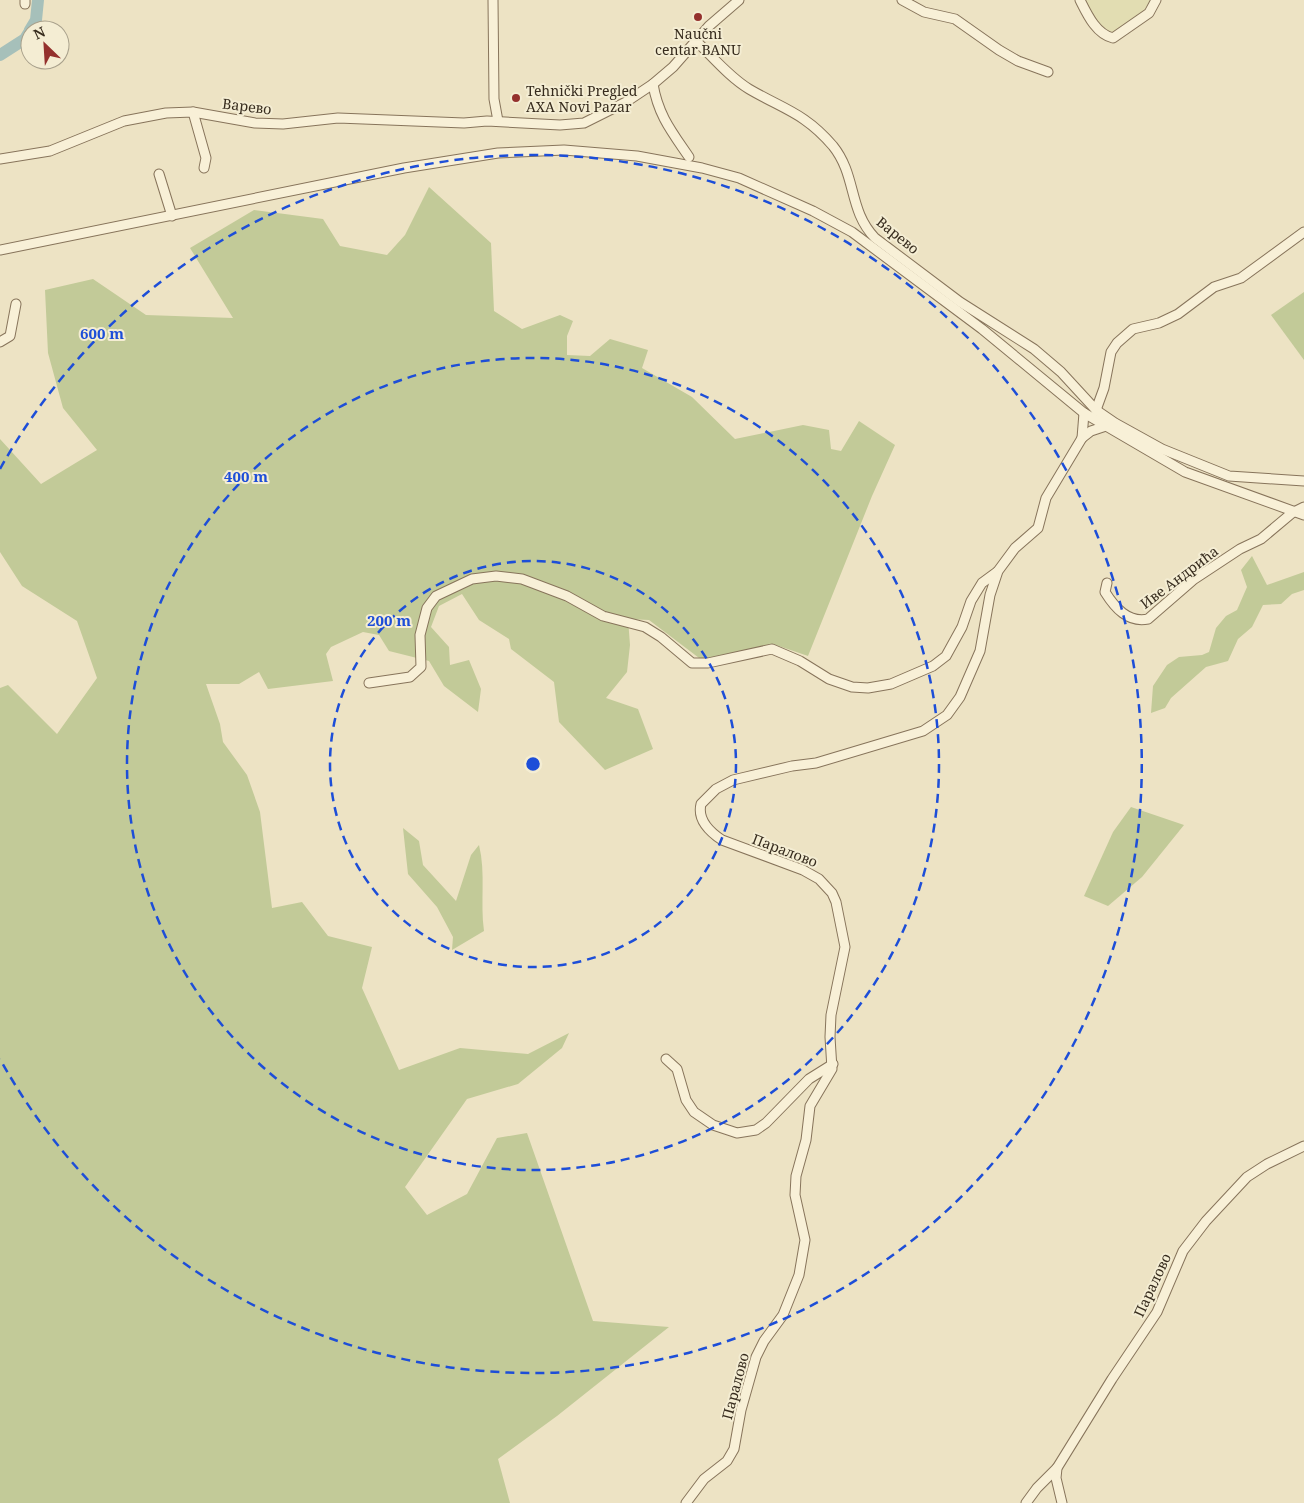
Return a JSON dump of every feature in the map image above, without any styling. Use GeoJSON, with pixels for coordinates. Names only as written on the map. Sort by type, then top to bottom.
{"type":"FeatureCollection","features":[{"type":"Feature","properties":{"kind":"street"},"geometry":{"type":"LineString","coordinates":[[493,0],[494,98],[498,121]]}},
{"type":"Feature","properties":{"kind":"street","name":"Варево"},"geometry":{"type":"LineString","coordinates":[[0,159],[50,151],[124,121],[166,113],[193,112],[255,123],[283,124],[338,118],[464,123],[498,121],[560,125],[584,123],[626,102],[653,84],[673,67],[695,40],[739,0]]}},
{"type":"Feature","properties":{"kind":"street"},"geometry":{"type":"LineString","coordinates":[[902,0],[924,12],[955,19],[1006,54],[1048,72]]}},
{"type":"Feature","properties":{"kind":"street"},"geometry":{"type":"LineString","coordinates":[[1080,0],[1087,16],[1102,32],[1113,38],[1149,13],[1156,0]]}},
{"type":"Feature","properties":{"kind":"street","name":"Варево"},"geometry":{"type":"LineString","coordinates":[[695,40],[748,88],[798,113],[831,144],[842,157],[849,174],[856,207],[866,229],[875,238],[960,302],[1034,348],[1061,372],[1096,410]]}},
{"type":"Feature","properties":{"kind":"street"},"geometry":{"type":"LineString","coordinates":[[653,84],[656,104],[665,122],[689,157]]}},
{"type":"Feature","properties":{"kind":"street"},"geometry":{"type":"LineString","coordinates":[[193,112],[206,158],[204,168]]}},
{"type":"Feature","properties":{"kind":"street"},"geometry":{"type":"LineString","coordinates":[[0,250],[404,168],[498,153],[564,150],[637,156],[702,168],[739,178],[813,211],[852,232],[982,329],[1084,413],[1185,472],[1292,513],[1304,515]]}},
{"type":"Feature","properties":{"kind":"street"},"geometry":{"type":"LineString","coordinates":[[159,174],[172,216]]}},
{"type":"Feature","properties":{"kind":"street"},"geometry":{"type":"LineString","coordinates":[[1304,232],[1241,278],[1214,287],[1178,314],[1159,323],[1133,329],[1117,343],[1111,352],[1104,388],[1096,410],[1162,449],[1218,473],[1229,476],[1304,481]]}},
{"type":"Feature","properties":{"kind":"street"},"geometry":{"type":"LineString","coordinates":[[867,244],[875,238]]}},
{"type":"Feature","properties":{"kind":"street"},"geometry":{"type":"LineString","coordinates":[[0,342],[10,336],[16,304]]}},
{"type":"Feature","properties":{"kind":"street","name":"Паралово"},"geometry":{"type":"LineString","coordinates":[[686,1503],[704,1479],[727,1461],[734,1449],[741,1410],[756,1357],[764,1340],[783,1315],[799,1275],[805,1240],[795,1195],[796,1176],[806,1140],[810,1106],[818,1090],[830,1075],[833,1064],[830,1020],[845,947],[841,919],[832,893],[826,885],[812,874],[729,843],[717,836],[702,821],[700,804],[716,789],[733,780],[792,766],[816,763],[923,731],[941,720],[960,697],[980,651],[990,596],[998,571],[1014,548],[1038,528],[1046,498],[1082,438],[1084,413]]}},
{"type":"Feature","properties":{"kind":"street"},"geometry":{"type":"LineString","coordinates":[[1082,438],[1091,431],[1106,426]]}},
{"type":"Feature","properties":{"kind":"street","name":"Иве Андрића"},"geometry":{"type":"LineString","coordinates":[[1107,584],[1105,592],[1114,606],[1128,617],[1141,620],[1148,619],[1162,609],[1193,580],[1240,549],[1261,539],[1292,513],[1304,507]]}},
{"type":"Feature","properties":{"kind":"street"},"geometry":{"type":"LineString","coordinates":[[369,683],[410,678],[420,667],[420,635],[427,608],[436,596],[472,579],[496,576],[522,579],[567,596],[602,616],[645,627],[661,636],[692,663],[708,663],[772,649],[800,661],[829,678],[852,686],[868,688],[891,684],[933,666],[946,656],[982,583],[998,571]]}},
{"type":"Feature","properties":{"kind":"street"},"geometry":{"type":"LineString","coordinates":[[666,1059],[678,1069],[686,1100],[694,1112],[713,1125],[737,1133],[756,1130],[766,1123],[809,1079],[833,1064]]}},
{"type":"Feature","properties":{"kind":"street","name":"Паралово"},"geometry":{"type":"LineString","coordinates":[[1026,1503],[1037,1488],[1057,1468],[1112,1379],[1157,1312],[1183,1251],[1206,1221],[1247,1177],[1267,1164],[1304,1146]]}},
{"type":"Feature","properties":{"kind":"street"},"geometry":{"type":"LineString","coordinates":[[1057,1468],[1056,1478],[1062,1503]]}},
{"type":"Feature","properties":{"kind":"shaded area"},"geometry":{"type":"Polygon","coordinates":[[[1082,0],[1151,0],[1146,12],[1120,34],[1110,34],[1089,16],[1082,0]]]}},
{"type":"Feature","properties":{"kind":"green space"},"geometry":{"type":"Polygon","coordinates":[[[429,187],[491,243],[494,311],[522,329],[560,315],[573,321],[567,336],[567,355],[590,356],[610,339],[648,350],[642,368],[692,397],[735,439],[803,425],[829,430],[831,449],[841,451],[859,421],[895,445],[872,496],[808,656],[773,644],[742,651],[707,664],[649,620],[628,619],[630,645],[627,672],[606,698],[638,709],[653,749],[605,770],[559,722],[554,682],[511,649],[509,639],[479,620],[462,594],[439,606],[431,627],[449,647],[450,665],[469,660],[481,689],[478,712],[444,686],[429,661],[389,651],[379,635],[363,632],[331,647],[326,654],[333,681],[268,689],[259,672],[239,684],[206,684],[220,724],[223,742],[247,775],[260,812],[272,908],[302,902],[328,936],[372,947],[362,988],[399,1070],[460,1048],[528,1054],[569,1033],[562,1048],[518,1084],[467,1099],[405,1187],[427,1215],[467,1194],[497,1138],[527,1133],[593,1321],[669,1327],[557,1416],[498,1459],[510,1503],[0,1503],[0,688],[8,685],[57,734],[97,678],[77,621],[22,586],[0,552],[0,439],[41,484],[97,450],[63,408],[48,353],[45,290],[93,279],[146,315],[233,318],[190,248],[254,210],[323,219],[340,246],[387,255],[405,235],[429,187]]]}},
{"type":"Feature","properties":{"kind":"green space"},"geometry":{"type":"Polygon","coordinates":[[[1304,292],[1304,360],[1271,315],[1304,292]]]}},
{"type":"Feature","properties":{"kind":"green space"},"geometry":{"type":"Polygon","coordinates":[[[1252,556],[1267,585],[1304,572],[1304,590],[1292,594],[1281,604],[1263,605],[1252,627],[1238,639],[1228,661],[1206,667],[1171,698],[1165,708],[1151,713],[1153,686],[1167,665],[1179,657],[1202,655],[1209,652],[1216,628],[1226,616],[1237,610],[1247,587],[1241,570],[1252,556]]]}},
{"type":"Feature","properties":{"kind":"green space"},"geometry":{"type":"Polygon","coordinates":[[[1131,807],[1184,825],[1142,877],[1108,906],[1084,896],[1113,832],[1131,807]]]}},
{"type":"Feature","properties":{"kind":"green space"},"geometry":{"type":"Polygon","coordinates":[[[403,828],[419,841],[423,865],[456,901],[471,855],[479,845],[482,866],[484,931],[452,950],[453,937],[437,907],[408,874],[403,828]]]}},
{"type":"Feature","properties":{"kind":"waterway"},"geometry":{"type":"LineString","coordinates":[[36,20],[38,0]]}},
{"type":"Feature","properties":{"kind":"waterway"},"geometry":{"type":"LineString","coordinates":[[0,55],[20,42]]}},
{"type":"Feature","properties":{"kind":"place","name":"Naučni centar BANU"},"geometry":{"type":"Point","coordinates":[698,17]}},
{"type":"Feature","properties":{"kind":"place","name":"Tehnički Pregled AXA Novi Pazar"},"geometry":{"type":"Point","coordinates":[516,98]}}]}
